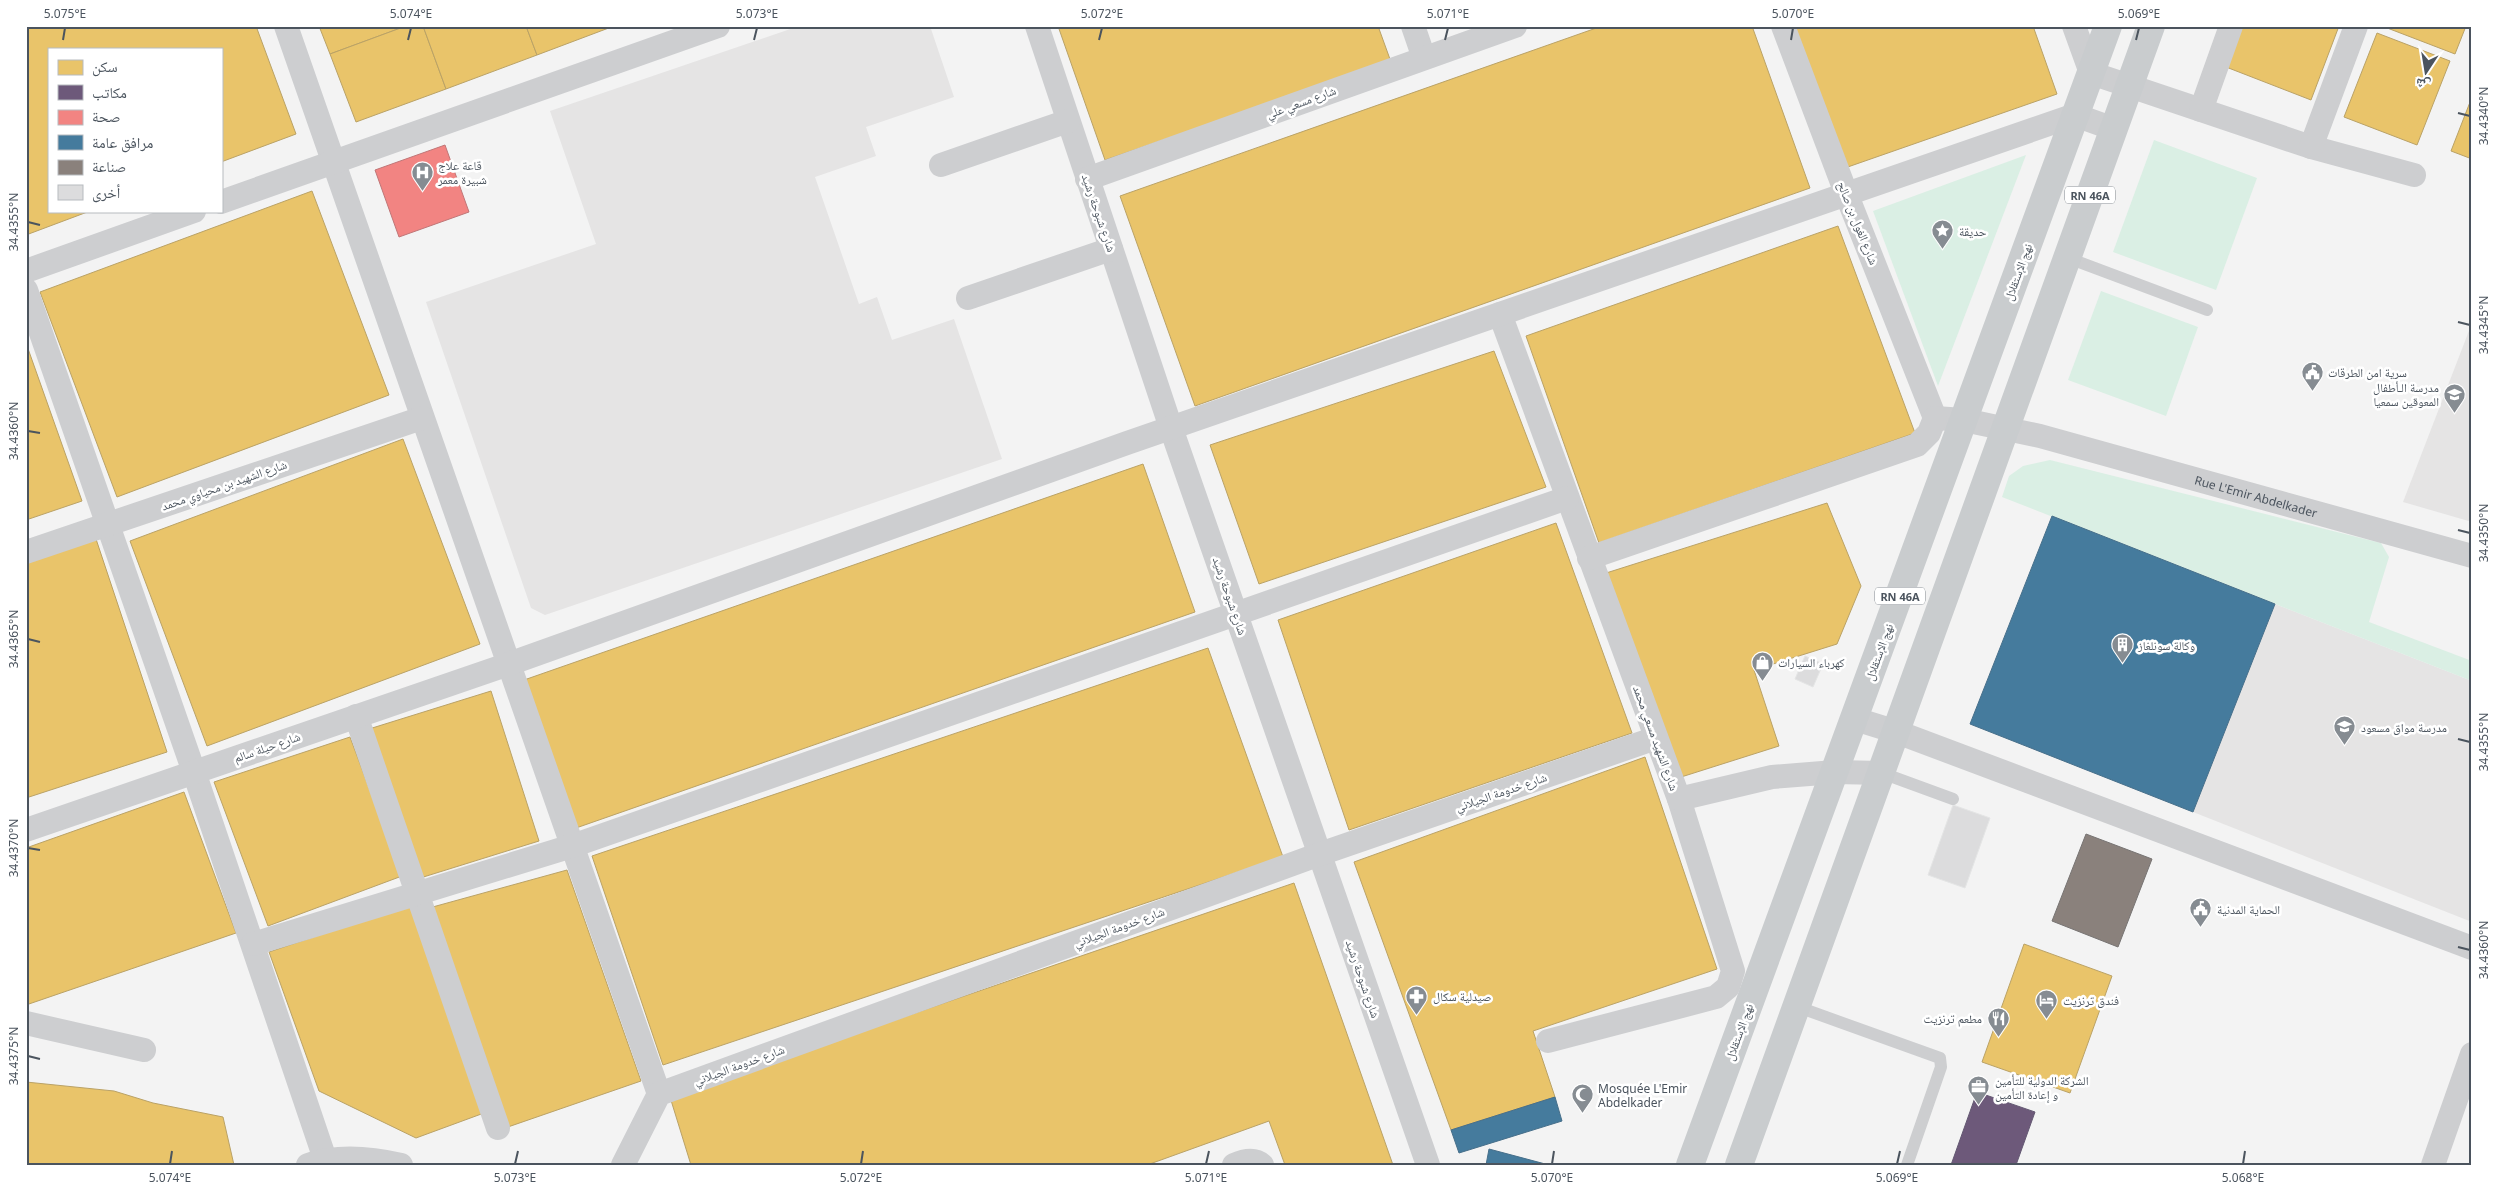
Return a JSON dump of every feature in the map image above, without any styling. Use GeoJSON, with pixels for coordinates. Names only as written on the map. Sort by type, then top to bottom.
{"type":"FeatureCollection","features":[{"type":"Feature","properties":{"kind":"main road","name":"نهج الإستقلال"},"geometry":{"type":"LineString","coordinates":[[1694,1164],[1834,772],[2108,26]]}},
{"type":"Feature","properties":{"kind":"main road","name":"RN 46A"},"geometry":{"type":"LineString","coordinates":[[1740,1165],[2151,26]]}},
{"type":"Feature","properties":{"kind":"street"},"geometry":{"type":"LineString","coordinates":[[286,26],[659,1094],[623,1165]]}},
{"type":"Feature","properties":{"kind":"street"},"geometry":{"type":"LineString","coordinates":[[222,202],[333,162],[662,36],[718,26]]}},
{"type":"Feature","properties":{"kind":"street","name":"شارع شبوحة رشيد"},"geometry":{"type":"LineString","coordinates":[[1037,26],[1171,428],[1428,1165]]}},
{"type":"Feature","properties":{"kind":"street"},"geometry":{"type":"LineString","coordinates":[[1413,26],[1424,58]]}},
{"type":"Feature","properties":{"kind":"street","name":"شارع مسعي علي"},"geometry":{"type":"LineString","coordinates":[[1087,178],[1515,26]]}},
{"type":"Feature","properties":{"kind":"street","name":"شارع الغول بن صالح"},"geometry":{"type":"LineString","coordinates":[[1783,26],[1846,193],[1935,418]]}},
{"type":"Feature","properties":{"kind":"street"},"geometry":{"type":"LineString","coordinates":[[2074,26],[2091,73],[2311,147],[2414,175]]}},
{"type":"Feature","properties":{"kind":"street"},"geometry":{"type":"LineString","coordinates":[[2201,110],[2231,26]]}},
{"type":"Feature","properties":{"kind":"street"},"geometry":{"type":"LineString","coordinates":[[2311,147],[2356,26]]}},
{"type":"Feature","properties":{"kind":"street"},"geometry":{"type":"LineString","coordinates":[[2075,115],[2114,129]]}},
{"type":"Feature","properties":{"kind":"street","name":"شارع حيلة سالم"},"geometry":{"type":"LineString","coordinates":[[26,830],[509,664],[1171,428],[2075,115]]}},
{"type":"Feature","properties":{"kind":"street"},"geometry":{"type":"LineString","coordinates":[[941,165],[1068,122]]}},
{"type":"Feature","properties":{"kind":"street"},"geometry":{"type":"LineString","coordinates":[[26,271],[191,212]]}},
{"type":"Feature","properties":{"kind":"street"},"geometry":{"type":"LineString","coordinates":[[968,298],[1111,249]]}},
{"type":"Feature","properties":{"kind":"street"},"geometry":{"type":"LineString","coordinates":[[26,290],[109,524],[253,944],[320,1163],[382,1160],[401,1165]]}},
{"type":"Feature","properties":{"kind":"street","name":"شارع الشهيد مسعي محمد"},"geometry":{"type":"LineString","coordinates":[[1500,314],[1679,799],[1733,971],[1728,987],[1716,997],[1548,1041]]}},
{"type":"Feature","properties":{"kind":"street","name":"شارع الشهيد بن محياوي محمد"},"geometry":{"type":"LineString","coordinates":[[26,552],[422,418]]}},
{"type":"Feature","properties":{"kind":"street"},"geometry":{"type":"LineString","coordinates":[[1589,558],[1917,444],[1929,433],[1935,418]]}},
{"type":"Feature","properties":{"kind":"street","name":"Rue L'Emir Abdelkader"},"geometry":{"type":"LineString","coordinates":[[1935,418],[1964,420],[2040,436],[2472,556]]}},
{"type":"Feature","properties":{"kind":"street"},"geometry":{"type":"LineString","coordinates":[[253,944],[572,846],[1567,498]]}},
{"type":"Feature","properties":{"kind":"street"},"geometry":{"type":"LineString","coordinates":[[356,716],[498,1128]]}},
{"type":"Feature","properties":{"kind":"street"},"geometry":{"type":"LineString","coordinates":[[1854,719],[1897,732],[2472,948]]}},
{"type":"Feature","properties":{"kind":"street","name":"شارع خدومة الجيلاني"},"geometry":{"type":"LineString","coordinates":[[659,1094],[1320,854],[1656,738]]}},
{"type":"Feature","properties":{"kind":"street"},"geometry":{"type":"LineString","coordinates":[[1679,799],[1772,777],[1834,772],[1882,773]]}},
{"type":"Feature","properties":{"kind":"street"},"geometry":{"type":"LineString","coordinates":[[26,1023],[144,1050]]}},
{"type":"Feature","properties":{"kind":"street"},"geometry":{"type":"LineString","coordinates":[[2433,1165],[2472,1054]]}},
{"type":"Feature","properties":{"kind":"street"},"geometry":{"type":"LineString","coordinates":[[1234,1165],[1245,1161],[1258,1161],[1262,1165]]}},
{"type":"Feature","properties":{"kind":"lane"},"geometry":{"type":"LineString","coordinates":[[2068,258],[2207,310]]}},
{"type":"Feature","properties":{"kind":"lane"},"geometry":{"type":"LineString","coordinates":[[1882,773],[1953,799]]}},
{"type":"Feature","properties":{"kind":"lane"},"geometry":{"type":"LineString","coordinates":[[1798,1007],[1940,1058],[1941,1067],[1907,1165]]}},
{"type":"Feature","properties":{"kind":"shaded area"},"geometry":{"type":"Polygon","coordinates":[[[799,26],[930,26],[954,97],[866,127],[876,156],[815,177],[859,304],[877,297],[892,340],[954,319],[1002,459],[545,615],[531,608],[426,302],[596,244],[550,111],[799,26]]]}},
{"type":"Feature","properties":{"kind":"shaded area","name":"مدرسة الـأطفال المعوقين سمعيا"},"geometry":{"type":"Polygon","coordinates":[[[2472,323],[2472,522],[2403,502],[2472,323]]]}},
{"type":"Feature","properties":{"kind":"shaded area","name":"مدرسة مواق مسعود"},"geometry":{"type":"Polygon","coordinates":[[[2275,604],[2472,681],[2472,922],[2193,812],[2275,604]]]}},
{"type":"Feature","properties":{"kind":"green space"},"geometry":{"type":"Polygon","coordinates":[[[2154,140],[2257,178],[2216,290],[2113,252],[2154,140]]]}},
{"type":"Feature","properties":{"kind":"green space"},"geometry":{"type":"Polygon","coordinates":[[[2026,155],[1938,386],[1873,211],[2026,155]]]}},
{"type":"Feature","properties":{"kind":"green space"},"geometry":{"type":"Polygon","coordinates":[[[2101,291],[2198,327],[2166,416],[2068,380],[2101,291]]]}},
{"type":"Feature","properties":{"kind":"green space"},"geometry":{"type":"Polygon","coordinates":[[[2050,460],[2381,543],[2389,557],[2369,622],[2472,661],[2472,681],[2002,497],[2009,476],[2023,466],[2050,460]]]}},
{"type":"Feature","properties":{"kind":"building: سكن"},"geometry":{"type":"Polygon","coordinates":[[[26,26],[256,26],[296,134],[222,162],[222,48],[48,48],[48,212],[87,212],[26,235],[26,26]]]}},
{"type":"Feature","properties":{"kind":"building: سكن"},"geometry":{"type":"Polygon","coordinates":[[[319,26],[406,26],[330,54],[319,26]]]}},
{"type":"Feature","properties":{"kind":"building: سكن"},"geometry":{"type":"Polygon","coordinates":[[[406,26],[423,26],[446,89],[356,122],[330,54],[406,26]]]}},
{"type":"Feature","properties":{"kind":"building: سكن"},"geometry":{"type":"Polygon","coordinates":[[[423,26],[526,26],[537,55],[446,89],[423,26]]]}},
{"type":"Feature","properties":{"kind":"building: سكن"},"geometry":{"type":"Polygon","coordinates":[[[526,26],[614,26],[537,55],[526,26]]]}},
{"type":"Feature","properties":{"kind":"building: سكن"},"geometry":{"type":"Polygon","coordinates":[[[1058,26],[1378,26],[1391,62],[1105,160],[1058,26]]]}},
{"type":"Feature","properties":{"kind":"building: سكن"},"geometry":{"type":"Polygon","coordinates":[[[1602,26],[1752,26],[1810,188],[1195,406],[1120,196],[1602,26]]]}},
{"type":"Feature","properties":{"kind":"building: سكن"},"geometry":{"type":"Polygon","coordinates":[[[1792,26],[2033,26],[2057,94],[1842,169],[1792,26]]]}},
{"type":"Feature","properties":{"kind":"building: سكن"},"geometry":{"type":"Polygon","coordinates":[[[2242,26],[2339,26],[2311,100],[2226,67],[2242,26]]]}},
{"type":"Feature","properties":{"kind":"building: سكن"},"geometry":{"type":"Polygon","coordinates":[[[2382,26],[2466,26],[2455,54],[2382,26]]]}},
{"type":"Feature","properties":{"kind":"building: سكن"},"geometry":{"type":"Polygon","coordinates":[[[2377,33],[2450,61],[2417,145],[2344,117],[2377,33]]]}},
{"type":"Feature","properties":{"kind":"building: سكن"},"geometry":{"type":"Polygon","coordinates":[[[2472,97],[2472,159],[2451,151],[2472,97]]]}},
{"type":"Feature","properties":{"kind":"building: سكن"},"geometry":{"type":"Polygon","coordinates":[[[312,191],[389,395],[117,497],[40,292],[312,191]]]}},
{"type":"Feature","properties":{"kind":"building: سكن"},"geometry":{"type":"Polygon","coordinates":[[[1838,226],[1915,433],[1599,543],[1526,336],[1838,226]]]}},
{"type":"Feature","properties":{"kind":"building: سكن"},"geometry":{"type":"Polygon","coordinates":[[[26,343],[82,501],[26,520],[26,343]]]}},
{"type":"Feature","properties":{"kind":"building: سكن"},"geometry":{"type":"Polygon","coordinates":[[[1494,351],[1546,487],[1259,584],[1210,445],[1494,351]]]}},
{"type":"Feature","properties":{"kind":"building: سكن"},"geometry":{"type":"Polygon","coordinates":[[[403,439],[480,644],[207,746],[130,541],[403,439]]]}},
{"type":"Feature","properties":{"kind":"building: سكن"},"geometry":{"type":"Polygon","coordinates":[[[1143,464],[1195,612],[576,828],[524,680],[1143,464]]]}},
{"type":"Feature","properties":{"kind":"building: سكن"},"geometry":{"type":"Polygon","coordinates":[[[1827,503],[1861,586],[1837,644],[1754,670],[1779,746],[1678,778],[1603,574],[1827,503]]]}},
{"type":"Feature","properties":{"kind":"building: سكن"},"geometry":{"type":"Polygon","coordinates":[[[1556,523],[1632,733],[1349,830],[1278,620],[1556,523]]]}},
{"type":"Feature","properties":{"kind":"building: سكن"},"geometry":{"type":"Polygon","coordinates":[[[96,539],[167,752],[26,798],[26,562],[96,539]]]}},
{"type":"Feature","properties":{"kind":"building: سكن"},"geometry":{"type":"Polygon","coordinates":[[[1208,648],[1283,857],[663,1065],[592,856],[1208,648]]]}},
{"type":"Feature","properties":{"kind":"building: سكن"},"geometry":{"type":"Polygon","coordinates":[[[491,691],[539,841],[417,879],[369,729],[491,691]]]}},
{"type":"Feature","properties":{"kind":"building: سكن"},"geometry":{"type":"Polygon","coordinates":[[[350,737],[402,876],[268,926],[214,782],[350,737]]]}},
{"type":"Feature","properties":{"kind":"building: سكن"},"geometry":{"type":"Polygon","coordinates":[[[1645,757],[1717,969],[1533,1031],[1555,1097],[1451,1130],[1354,862],[1645,757]]]}},
{"type":"Feature","properties":{"kind":"building: سكن"},"geometry":{"type":"Polygon","coordinates":[[[184,792],[236,933],[26,1005],[26,848],[184,792]]]}},
{"type":"Feature","properties":{"kind":"building: سكن"},"geometry":{"type":"Polygon","coordinates":[[[567,870],[641,1081],[505,1128],[429,908],[567,870]]]}},
{"type":"Feature","properties":{"kind":"building: سكن"},"geometry":{"type":"Polygon","coordinates":[[[1294,883],[1393,1165],[1285,1165],[1269,1121],[1147,1165],[691,1165],[670,1097],[1294,883]]]}},
{"type":"Feature","properties":{"kind":"building: سكن"},"geometry":{"type":"Polygon","coordinates":[[[411,904],[484,1113],[416,1138],[319,1091],[269,952],[411,904]]]}},
{"type":"Feature","properties":{"kind":"building: سكن","name":"فندق ترنزيت"},"geometry":{"type":"Polygon","coordinates":[[[2024,944],[2112,976],[2070,1093],[1982,1062],[2024,944]]]}},
{"type":"Feature","properties":{"kind":"building: سكن"},"geometry":{"type":"Polygon","coordinates":[[[26,1082],[114,1091],[153,1103],[223,1117],[234,1165],[26,1165],[26,1082]]]}},
{"type":"Feature","properties":{"kind":"building: مكاتب"},"geometry":{"type":"Polygon","coordinates":[[[1977,1092],[2035,1112],[2016,1165],[1951,1165],[1977,1092]]]}},
{"type":"Feature","properties":{"kind":"building: صحة","name":"قاعة علاج شبيرة معمر"},"geometry":{"type":"Polygon","coordinates":[[[445,145],[469,212],[399,237],[375,170],[445,145]]]}},
{"type":"Feature","properties":{"kind":"building: مرافق عامة","name":"وكالة سونلغاز"},"geometry":{"type":"Polygon","coordinates":[[[2052,516],[2275,604],[2193,812],[1970,724],[2052,516]]]}},
{"type":"Feature","properties":{"kind":"building: مرافق عامة"},"geometry":{"type":"Polygon","coordinates":[[[1555,1097],[1562,1121],[1459,1153],[1451,1130],[1555,1097]]]}},
{"type":"Feature","properties":{"kind":"building: مرافق عامة"},"geometry":{"type":"Polygon","coordinates":[[[1489,1149],[1549,1165],[1486,1165],[1489,1149]]]}},
{"type":"Feature","properties":{"kind":"building: صناعة"},"geometry":{"type":"Polygon","coordinates":[[[2086,834],[2152,859],[2118,947],[2052,921],[2086,834]]]}},
{"type":"Feature","properties":{"kind":"building: أخرى"},"geometry":{"type":"Polygon","coordinates":[[[1805,656],[1823,664],[1813,687],[1795,679],[1805,656]]]}},
{"type":"Feature","properties":{"kind":"building: أخرى"},"geometry":{"type":"Polygon","coordinates":[[[1953,805],[1990,818],[1965,888],[1928,875],[1953,805]]]}},
{"type":"Feature","properties":{"kind":"place","name":"قاعة علاج شبيرة معمر"},"geometry":{"type":"Point","coordinates":[422,191]}},
{"type":"Feature","properties":{"kind":"place","name":"حديقة"},"geometry":{"type":"Point","coordinates":[1943,250]}},
{"type":"Feature","properties":{"kind":"place","name":"سرية امن الطرقات"},"geometry":{"type":"Point","coordinates":[2312,391]}},
{"type":"Feature","properties":{"kind":"place","name":"مدرسة الـأطفال المعوقين سمعيا"},"geometry":{"type":"Point","coordinates":[2455,413]}},
{"type":"Feature","properties":{"kind":"place","name":"وكالة سونلغاز"},"geometry":{"type":"Point","coordinates":[2122,664]}},
{"type":"Feature","properties":{"kind":"place","name":"كهرباء السيارات"},"geometry":{"type":"Point","coordinates":[1762,681]}},
{"type":"Feature","properties":{"kind":"place","name":"مدرسة مواق مسعود"},"geometry":{"type":"Point","coordinates":[2345,746]}},
{"type":"Feature","properties":{"kind":"place","name":"الحماية المدنية"},"geometry":{"type":"Point","coordinates":[2201,928]}},
{"type":"Feature","properties":{"kind":"place","name":"صيدلية سكال"},"geometry":{"type":"Point","coordinates":[1417,1015]}},
{"type":"Feature","properties":{"kind":"place","name":"فندق ترنزيت"},"geometry":{"type":"Point","coordinates":[2047,1019]}},
{"type":"Feature","properties":{"kind":"place","name":"مطعم ترنزيت"},"geometry":{"type":"Point","coordinates":[1998,1037]}},
{"type":"Feature","properties":{"kind":"place","name":"الشركة الدولية للتأمين و إعادة التأمين"},"geometry":{"type":"Point","coordinates":[1979,1106]}},
{"type":"Feature","properties":{"kind":"place","name":"Mosquée L'Emir Abdelkader"},"geometry":{"type":"Point","coordinates":[1582,1114]}}]}
